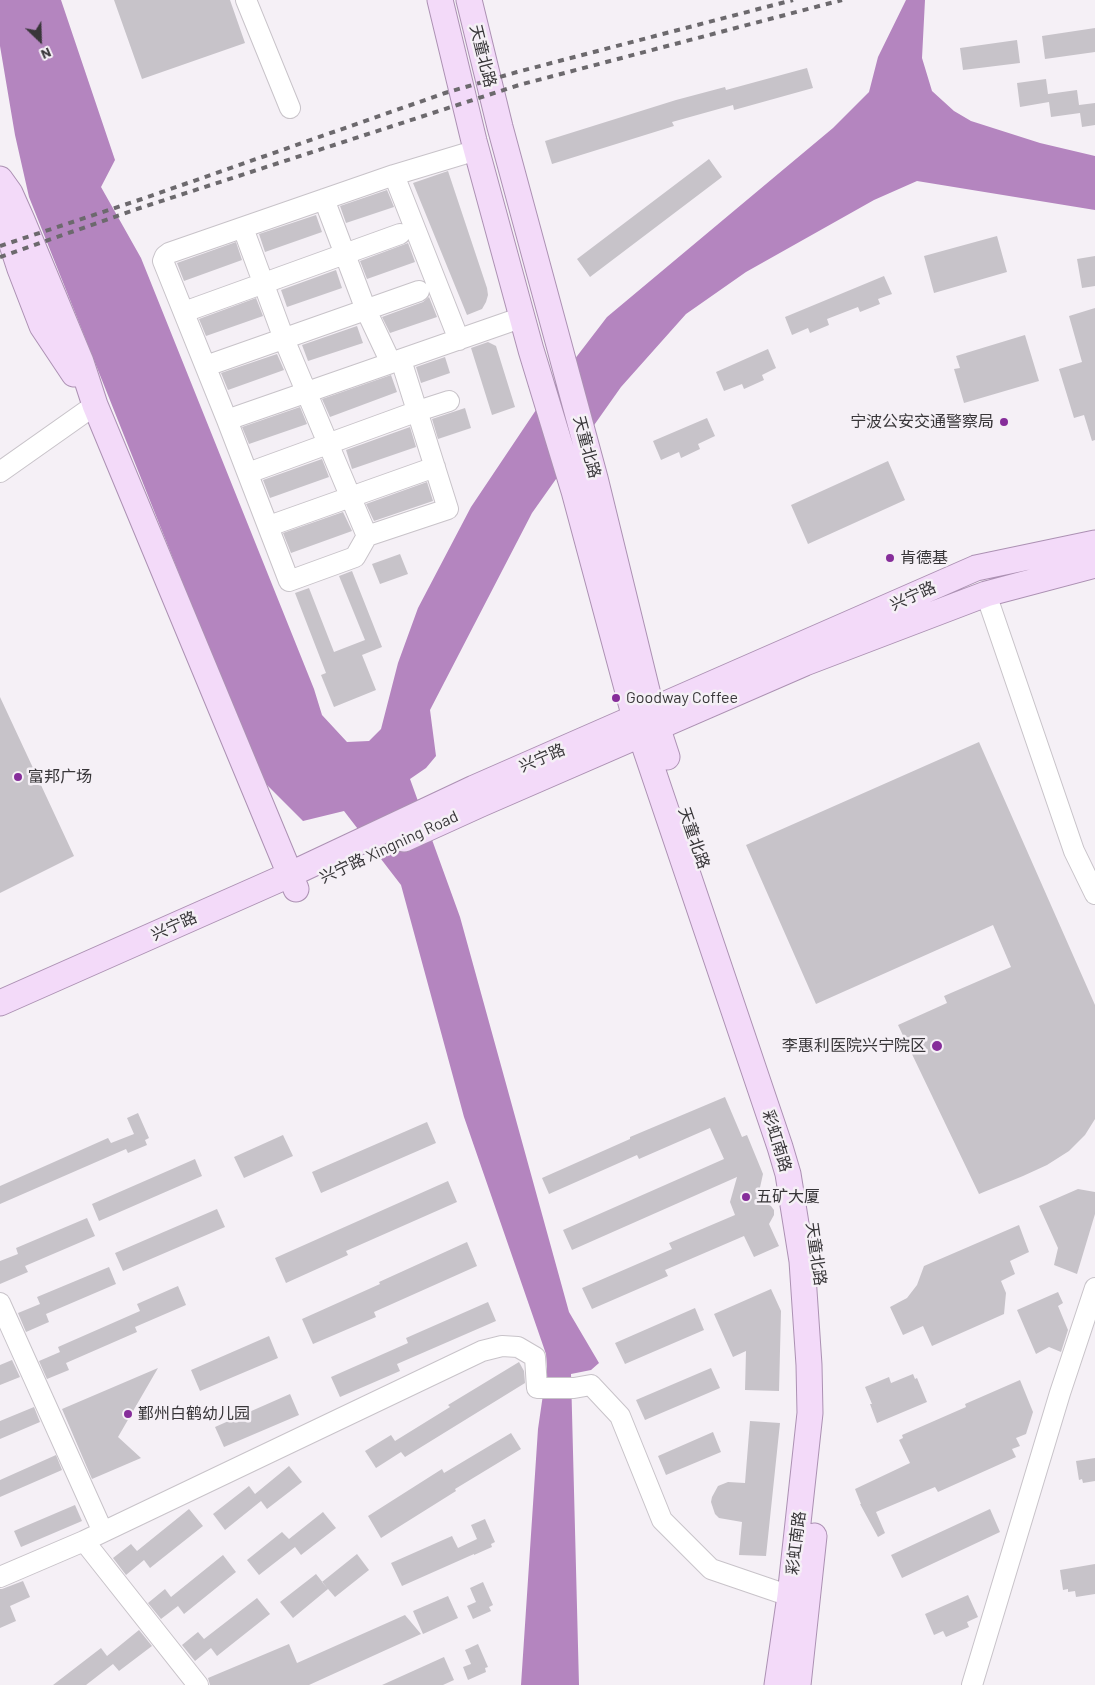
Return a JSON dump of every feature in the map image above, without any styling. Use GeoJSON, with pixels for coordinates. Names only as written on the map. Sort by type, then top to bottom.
{"type":"FeatureCollection","features":[{"type":"Feature","properties":{"kind":"main road","name":"天童北路"},"geometry":{"type":"LineString","coordinates":[[440,0],[477,150],[531,350],[574,491],[646,723],[784,1102],[802,1168],[819,1260],[827,1386],[826,1424],[798,1685]]}},
{"type":"Feature","properties":{"kind":"main road","name":"天童北路"},"geometry":{"type":"LineString","coordinates":[[469,0],[500,127],[589,456],[646,723]]}},
{"type":"Feature","properties":{"kind":"main road"},"geometry":{"type":"LineString","coordinates":[[0,179],[10,193],[22,220],[81,362],[95,405],[293,882]]}},
{"type":"Feature","properties":{"kind":"main road"},"geometry":{"type":"LineString","coordinates":[[0,208],[20,269],[42,326],[95,405]]}},
{"type":"Feature","properties":{"kind":"main road","name":"兴宁路"},"geometry":{"type":"LineString","coordinates":[[477,796],[646,723],[976,568],[1095,543]]}},
{"type":"Feature","properties":{"kind":"main road","name":"兴宁路"},"geometry":{"type":"LineString","coordinates":[[646,723],[986,594],[1095,565]]}},
{"type":"Feature","properties":{"kind":"main road","name":"彩虹南路"},"geometry":{"type":"LineString","coordinates":[[646,723],[788,1174],[802,1261],[809,1365],[810,1413],[790,1596],[777,1685]]}},
{"type":"Feature","properties":{"kind":"main road","name":"兴宁路 Xingning Road"},"geometry":{"type":"LineString","coordinates":[[293,882],[477,796]]}},
{"type":"Feature","properties":{"kind":"main road","name":"兴宁路"},"geometry":{"type":"LineString","coordinates":[[1,1014],[293,882]]}},
{"type":"Feature","properties":{"kind":"street"},"geometry":{"type":"LineString","coordinates":[[246,0],[290,108]]}},
{"type":"Feature","properties":{"kind":"street"},"geometry":{"type":"LineString","coordinates":[[324,199],[366,310],[396,361],[418,411],[448,509],[367,536],[355,557],[289,580],[228,420],[163,261],[165,256],[169,253],[243,228],[324,199],[394,175],[477,150]]}},
{"type":"Feature","properties":{"kind":"street"},"geometry":{"type":"LineString","coordinates":[[394,175],[459,340]]}},
{"type":"Feature","properties":{"kind":"street"},"geometry":{"type":"LineString","coordinates":[[243,228],[284,339],[367,536]]}},
{"type":"Feature","properties":{"kind":"street"},"geometry":{"type":"LineString","coordinates":[[184,312],[400,234]]}},
{"type":"Feature","properties":{"kind":"street"},"geometry":{"type":"LineString","coordinates":[[206,366],[420,292]]}},
{"type":"Feature","properties":{"kind":"street"},"geometry":{"type":"LineString","coordinates":[[228,420],[523,317]]}},
{"type":"Feature","properties":{"kind":"street"},"geometry":{"type":"LineString","coordinates":[[248,473],[449,401]]}},
{"type":"Feature","properties":{"kind":"street"},"geometry":{"type":"LineString","coordinates":[[0,472],[95,405]]}},
{"type":"Feature","properties":{"kind":"street"},"geometry":{"type":"LineString","coordinates":[[268,526],[435,467]]}},
{"type":"Feature","properties":{"kind":"street"},"geometry":{"type":"LineString","coordinates":[[986,594],[1074,851],[1095,894]]}},
{"type":"Feature","properties":{"kind":"street"},"geometry":{"type":"LineString","coordinates":[[972,1685],[1060,1393],[1095,1288]]}},
{"type":"Feature","properties":{"kind":"street"},"geometry":{"type":"LineString","coordinates":[[0,1303],[103,1532]]}},
{"type":"Feature","properties":{"kind":"street"},"geometry":{"type":"LineString","coordinates":[[0,1577],[84,1541],[482,1351],[502,1346],[518,1347],[535,1357],[537,1388],[574,1388],[591,1384],[620,1416],[662,1520],[711,1569],[790,1596]]}},
{"type":"Feature","properties":{"kind":"street"},"geometry":{"type":"LineString","coordinates":[[84,1541],[198,1685]]}},
{"type":"Feature","properties":{"kind":"shaded area"},"geometry":{"type":"Polygon","coordinates":[[[0,0],[61,0],[115,160],[101,187],[141,258],[314,689],[322,715],[347,742],[369,741],[381,729],[398,663],[418,608],[471,507],[538,407],[607,317],[833,128],[869,92],[878,57],[906,0],[925,0],[922,58],[932,91],[954,111],[971,121],[1040,143],[1095,156],[1095,210],[917,181],[874,200],[746,272],[686,314],[621,387],[532,513],[430,710],[436,756],[426,768],[410,779],[460,917],[569,1312],[599,1363],[591,1370],[571,1374],[579,1685],[521,1685],[538,1429],[547,1367],[546,1354],[464,1117],[401,885],[344,811],[303,821],[265,783],[239,724],[29,197],[15,135],[0,46],[0,0]]]}},
{"type":"Feature","properties":{"kind":"building"},"geometry":{"type":"Polygon","coordinates":[[[114,0],[230,0],[245,43],[142,79],[114,0]]]}},
{"type":"Feature","properties":{"kind":"building"},"geometry":{"type":"Polygon","coordinates":[[[1095,28],[1095,52],[1045,59],[1042,36],[1095,28]]]}},
{"type":"Feature","properties":{"kind":"building"},"geometry":{"type":"Polygon","coordinates":[[[1017,40],[1020,63],[963,70],[960,48],[1017,40]]]}},
{"type":"Feature","properties":{"kind":"building"},"geometry":{"type":"Polygon","coordinates":[[[807,68],[813,88],[734,110],[733,105],[672,122],[674,126],[552,164],[545,141],[676,100],[725,87],[726,90],[807,68]]]}},
{"type":"Feature","properties":{"kind":"building"},"geometry":{"type":"Polygon","coordinates":[[[1046,79],[1048,94],[1077,90],[1079,105],[1095,103],[1095,125],[1082,127],[1080,113],[1051,117],[1049,102],[1020,107],[1017,83],[1046,79]]]}},
{"type":"Feature","properties":{"kind":"building"},"geometry":{"type":"Polygon","coordinates":[[[709,159],[722,177],[590,277],[577,259],[709,159]]]}},
{"type":"Feature","properties":{"kind":"building"},"geometry":{"type":"Polygon","coordinates":[[[448,171],[488,295],[482,309],[467,315],[413,183],[448,171]]]}},
{"type":"Feature","properties":{"kind":"building"},"geometry":{"type":"Polygon","coordinates":[[[387,190],[394,207],[346,223],[340,206],[387,190]]]}},
{"type":"Feature","properties":{"kind":"building"},"geometry":{"type":"Polygon","coordinates":[[[316,215],[322,232],[265,252],[259,234],[316,215]]]}},
{"type":"Feature","properties":{"kind":"building"},"geometry":{"type":"Polygon","coordinates":[[[997,236],[1007,272],[934,293],[924,256],[997,236]]]}},
{"type":"Feature","properties":{"kind":"building"},"geometry":{"type":"Polygon","coordinates":[[[236,242],[242,260],[184,281],[177,263],[236,242]]]}},
{"type":"Feature","properties":{"kind":"building"},"geometry":{"type":"Polygon","coordinates":[[[408,243],[415,262],[367,279],[360,261],[408,243]]]}},
{"type":"Feature","properties":{"kind":"building"},"geometry":{"type":"Polygon","coordinates":[[[1095,256],[1095,286],[1082,288],[1077,259],[1095,256]]]}},
{"type":"Feature","properties":{"kind":"building"},"geometry":{"type":"Polygon","coordinates":[[[336,270],[342,288],[287,307],[281,290],[336,270]]]}},
{"type":"Feature","properties":{"kind":"building"},"geometry":{"type":"Polygon","coordinates":[[[884,276],[892,294],[878,299],[880,304],[860,312],[858,307],[827,319],[829,325],[810,333],[808,328],[792,335],[785,317],[884,276]]]}},
{"type":"Feature","properties":{"kind":"building"},"geometry":{"type":"Polygon","coordinates":[[[429,297],[437,317],[390,333],[382,317],[423,302],[429,297]]]}},
{"type":"Feature","properties":{"kind":"building"},"geometry":{"type":"Polygon","coordinates":[[[256,298],[263,316],[206,336],[199,319],[256,298]]]}},
{"type":"Feature","properties":{"kind":"building"},"geometry":{"type":"Polygon","coordinates":[[[1095,308],[1095,440],[1092,441],[1084,415],[1074,418],[1059,369],[1082,362],[1069,316],[1095,308]]]}},
{"type":"Feature","properties":{"kind":"building"},"geometry":{"type":"Polygon","coordinates":[[[357,326],[363,343],[308,361],[302,345],[357,326]]]}},
{"type":"Feature","properties":{"kind":"building"},"geometry":{"type":"Polygon","coordinates":[[[1025,335],[1039,381],[964,403],[954,369],[960,368],[956,356],[1025,335]]]}},
{"type":"Feature","properties":{"kind":"building"},"geometry":{"type":"Polygon","coordinates":[[[488,342],[496,346],[515,407],[492,415],[471,348],[488,342]]]}},
{"type":"Feature","properties":{"kind":"building"},"geometry":{"type":"Polygon","coordinates":[[[768,349],[776,368],[762,375],[764,380],[744,389],[742,384],[724,391],[716,372],[768,349]]]}},
{"type":"Feature","properties":{"kind":"building"},"geometry":{"type":"Polygon","coordinates":[[[277,354],[284,370],[228,390],[221,373],[277,354]]]}},
{"type":"Feature","properties":{"kind":"building"},"geometry":{"type":"Polygon","coordinates":[[[445,357],[450,373],[421,383],[416,367],[445,357]]]}},
{"type":"Feature","properties":{"kind":"building"},"geometry":{"type":"Polygon","coordinates":[[[391,375],[397,392],[330,417],[322,399],[391,375]]]}},
{"type":"Feature","properties":{"kind":"building"},"geometry":{"type":"Polygon","coordinates":[[[300,407],[307,424],[249,444],[242,427],[300,407]]]}},
{"type":"Feature","properties":{"kind":"building"},"geometry":{"type":"Polygon","coordinates":[[[465,408],[471,428],[438,439],[432,419],[465,408]]]}},
{"type":"Feature","properties":{"kind":"building"},"geometry":{"type":"Polygon","coordinates":[[[707,418],[715,436],[698,444],[700,449],[681,458],[679,452],[661,460],[653,441],[707,418]]]}},
{"type":"Feature","properties":{"kind":"building"},"geometry":{"type":"Polygon","coordinates":[[[410,427],[416,447],[352,469],[346,450],[410,427]]]}},
{"type":"Feature","properties":{"kind":"building"},"geometry":{"type":"Polygon","coordinates":[[[322,459],[329,477],[270,498],[263,480],[322,459]]]}},
{"type":"Feature","properties":{"kind":"building"},"geometry":{"type":"Polygon","coordinates":[[[888,461],[905,500],[808,544],[791,505],[888,461]]]}},
{"type":"Feature","properties":{"kind":"building"},"geometry":{"type":"Polygon","coordinates":[[[427,482],[433,501],[374,521],[366,504],[427,482]]]}},
{"type":"Feature","properties":{"kind":"building"},"geometry":{"type":"Polygon","coordinates":[[[343,512],[352,531],[291,553],[283,533],[343,512]]]}},
{"type":"Feature","properties":{"kind":"building"},"geometry":{"type":"Polygon","coordinates":[[[400,554],[408,574],[380,584],[372,564],[400,554]]]}},
{"type":"Feature","properties":{"kind":"building"},"geometry":{"type":"Polygon","coordinates":[[[352,571],[382,647],[362,655],[376,690],[334,707],[321,675],[326,673],[295,593],[309,588],[334,652],[365,640],[339,576],[352,571]]]}},
{"type":"Feature","properties":{"kind":"building","name":"富邦广场"},"geometry":{"type":"Polygon","coordinates":[[[0,697],[74,856],[0,893],[0,697]]]}},
{"type":"Feature","properties":{"kind":"building"},"geometry":{"type":"Polygon","coordinates":[[[979,742],[1095,1005],[1095,1119],[1085,1135],[1069,1151],[1047,1165],[979,1194],[898,1025],[947,1003],[944,996],[1011,967],[993,925],[816,1004],[746,845],[979,742]]]}},
{"type":"Feature","properties":{"kind":"building"},"geometry":{"type":"Polygon","coordinates":[[[725,1097],[742,1137],[747,1135],[763,1174],[759,1192],[763,1202],[774,1210],[774,1215],[769,1224],[779,1246],[754,1257],[744,1236],[665,1270],[668,1276],[592,1309],[582,1288],[672,1249],[669,1243],[735,1215],[730,1202],[737,1177],[572,1250],[563,1230],[724,1159],[710,1128],[639,1159],[637,1155],[549,1194],[542,1178],[630,1139],[630,1137],[725,1097]]]}},
{"type":"Feature","properties":{"kind":"building"},"geometry":{"type":"Polygon","coordinates":[[[138,1113],[149,1138],[145,1140],[147,1145],[128,1153],[126,1149],[0,1204],[0,1186],[108,1138],[111,1143],[134,1134],[127,1118],[138,1113]]]}},
{"type":"Feature","properties":{"kind":"building"},"geometry":{"type":"Polygon","coordinates":[[[427,1122],[436,1143],[321,1193],[312,1172],[427,1122]]]}},
{"type":"Feature","properties":{"kind":"building"},"geometry":{"type":"Polygon","coordinates":[[[283,1135],[293,1156],[244,1178],[234,1157],[283,1135]]]}},
{"type":"Feature","properties":{"kind":"building"},"geometry":{"type":"Polygon","coordinates":[[[195,1159],[202,1176],[99,1221],[92,1204],[195,1159]]]}},
{"type":"Feature","properties":{"kind":"building"},"geometry":{"type":"Polygon","coordinates":[[[448,1181],[457,1202],[346,1251],[348,1255],[286,1283],[275,1258],[448,1181]]]}},
{"type":"Feature","properties":{"kind":"building"},"geometry":{"type":"Polygon","coordinates":[[[1078,1189],[1095,1192],[1095,1214],[1077,1274],[1054,1265],[1058,1248],[1039,1206],[1078,1189]]]}},
{"type":"Feature","properties":{"kind":"building"},"geometry":{"type":"Polygon","coordinates":[[[217,1209],[225,1227],[123,1271],[115,1253],[217,1209]]]}},
{"type":"Feature","properties":{"kind":"building"},"geometry":{"type":"Polygon","coordinates":[[[87,1218],[95,1236],[25,1266],[28,1272],[0,1284],[0,1261],[18,1254],[16,1248],[87,1218]]]}},
{"type":"Feature","properties":{"kind":"building"},"geometry":{"type":"Polygon","coordinates":[[[1019,1225],[1029,1252],[1010,1261],[1015,1274],[1001,1281],[1006,1293],[1004,1314],[932,1346],[923,1326],[903,1335],[890,1307],[907,1298],[917,1285],[924,1266],[1019,1225]]]}},
{"type":"Feature","properties":{"kind":"building"},"geometry":{"type":"Polygon","coordinates":[[[467,1242],[477,1266],[374,1312],[376,1317],[313,1344],[302,1319],[467,1242]]]}},
{"type":"Feature","properties":{"kind":"building"},"geometry":{"type":"Polygon","coordinates":[[[109,1267],[116,1284],[46,1314],[49,1322],[26,1332],[18,1313],[40,1304],[37,1297],[109,1267]]]}},
{"type":"Feature","properties":{"kind":"building"},"geometry":{"type":"Polygon","coordinates":[[[178,1286],[186,1305],[135,1327],[137,1332],[66,1363],[69,1370],[47,1379],[39,1361],[60,1352],[58,1347],[140,1311],[137,1304],[178,1286]]]}},
{"type":"Feature","properties":{"kind":"building"},"geometry":{"type":"Polygon","coordinates":[[[771,1289],[781,1311],[779,1391],[745,1390],[746,1351],[733,1357],[714,1314],[771,1289]]]}},
{"type":"Feature","properties":{"kind":"building"},"geometry":{"type":"Polygon","coordinates":[[[1058,1292],[1063,1303],[1058,1306],[1068,1330],[1061,1352],[1049,1347],[1036,1354],[1017,1310],[1058,1292]]]}},
{"type":"Feature","properties":{"kind":"building"},"geometry":{"type":"Polygon","coordinates":[[[488,1302],[496,1321],[397,1364],[400,1371],[340,1397],[331,1377],[408,1343],[406,1338],[488,1302]]]}},
{"type":"Feature","properties":{"kind":"building"},"geometry":{"type":"Polygon","coordinates":[[[695,1308],[704,1330],[625,1364],[615,1343],[695,1308]]]}},
{"type":"Feature","properties":{"kind":"building"},"geometry":{"type":"Polygon","coordinates":[[[269,1336],[278,1358],[200,1391],[191,1370],[269,1336]]]}},
{"type":"Feature","properties":{"kind":"building"},"geometry":{"type":"Polygon","coordinates":[[[12,1360],[20,1377],[0,1385],[0,1365],[12,1360]]]}},
{"type":"Feature","properties":{"kind":"building"},"geometry":{"type":"Polygon","coordinates":[[[519,1362],[524,1371],[525,1383],[405,1457],[401,1452],[376,1468],[365,1451],[391,1435],[395,1441],[450,1407],[448,1405],[519,1362]]]}},
{"type":"Feature","properties":{"kind":"building"},"geometry":{"type":"Polygon","coordinates":[[[158,1368],[118,1437],[141,1458],[92,1479],[62,1409],[158,1368]]]}},
{"type":"Feature","properties":{"kind":"building"},"geometry":{"type":"Polygon","coordinates":[[[711,1368],[720,1388],[645,1420],[636,1400],[711,1368]]]}},
{"type":"Feature","properties":{"kind":"building"},"geometry":{"type":"Polygon","coordinates":[[[913,1374],[915,1379],[917,1378],[927,1402],[877,1423],[865,1387],[889,1377],[891,1383],[913,1374]]]}},
{"type":"Feature","properties":{"kind":"building"},"geometry":{"type":"Polygon","coordinates":[[[1020,1380],[1033,1412],[1026,1434],[1016,1438],[1020,1446],[1012,1449],[1016,1457],[938,1492],[935,1487],[876,1512],[885,1533],[878,1537],[860,1504],[855,1489],[910,1463],[899,1440],[903,1438],[902,1435],[966,1407],[965,1404],[1020,1380]]]}},
{"type":"Feature","properties":{"kind":"building"},"geometry":{"type":"Polygon","coordinates":[[[290,1394],[299,1415],[224,1447],[215,1427],[290,1394]]]}},
{"type":"Feature","properties":{"kind":"building"},"geometry":{"type":"Polygon","coordinates":[[[34,1407],[40,1422],[0,1439],[0,1421],[34,1407]]]}},
{"type":"Feature","properties":{"kind":"building"},"geometry":{"type":"Polygon","coordinates":[[[750,1421],[780,1423],[766,1556],[739,1555],[742,1522],[719,1518],[715,1514],[711,1502],[718,1486],[728,1482],[745,1483],[750,1421]]]}},
{"type":"Feature","properties":{"kind":"building"},"geometry":{"type":"Polygon","coordinates":[[[713,1432],[721,1452],[666,1475],[658,1456],[713,1432]]]}},
{"type":"Feature","properties":{"kind":"building"},"geometry":{"type":"Polygon","coordinates":[[[511,1433],[521,1449],[455,1489],[456,1491],[381,1538],[368,1516],[442,1469],[444,1473],[511,1433]]]}},
{"type":"Feature","properties":{"kind":"building"},"geometry":{"type":"Polygon","coordinates":[[[56,1455],[62,1470],[0,1497],[0,1480],[56,1455]]]}},
{"type":"Feature","properties":{"kind":"building"},"geometry":{"type":"Polygon","coordinates":[[[1095,1458],[1095,1481],[1083,1483],[1082,1479],[1079,1480],[1076,1461],[1095,1458]]]}},
{"type":"Feature","properties":{"kind":"building"},"geometry":{"type":"Polygon","coordinates":[[[289,1466],[302,1482],[267,1509],[261,1501],[225,1530],[213,1514],[249,1486],[255,1494],[289,1466]]]}},
{"type":"Feature","properties":{"kind":"building"},"geometry":{"type":"Polygon","coordinates":[[[75,1505],[82,1521],[21,1547],[14,1531],[75,1505]]]}},
{"type":"Feature","properties":{"kind":"building"},"geometry":{"type":"Polygon","coordinates":[[[189,1509],[203,1526],[150,1568],[144,1560],[126,1575],[113,1558],[131,1544],[137,1551],[189,1509]]]}},
{"type":"Feature","properties":{"kind":"building"},"geometry":{"type":"Polygon","coordinates":[[[990,1509],[1000,1532],[902,1578],[891,1555],[990,1509]]]}},
{"type":"Feature","properties":{"kind":"building"},"geometry":{"type":"Polygon","coordinates":[[[323,1512],[336,1528],[301,1555],[295,1547],[259,1575],[247,1560],[282,1532],[289,1539],[323,1512]]]}},
{"type":"Feature","properties":{"kind":"building"},"geometry":{"type":"Polygon","coordinates":[[[485,1519],[495,1542],[491,1544],[492,1547],[402,1586],[391,1563],[452,1536],[458,1548],[477,1539],[471,1525],[485,1519]]]}},
{"type":"Feature","properties":{"kind":"building"},"geometry":{"type":"Polygon","coordinates":[[[357,1554],[369,1570],[335,1597],[322,1582],[357,1554]]]}},
{"type":"Feature","properties":{"kind":"building"},"geometry":{"type":"Polygon","coordinates":[[[223,1555],[236,1572],[184,1614],[178,1606],[161,1619],[148,1603],[165,1589],[171,1597],[223,1555]]]}},
{"type":"Feature","properties":{"kind":"building"},"geometry":{"type":"Polygon","coordinates":[[[1095,1564],[1095,1594],[1076,1597],[1075,1591],[1068,1592],[1068,1589],[1063,1590],[1060,1570],[1095,1564]]]}},
{"type":"Feature","properties":{"kind":"building"},"geometry":{"type":"Polygon","coordinates":[[[316,1574],[328,1589],[293,1618],[280,1602],[316,1574]]]}},
{"type":"Feature","properties":{"kind":"building"},"geometry":{"type":"Polygon","coordinates":[[[23,1581],[30,1597],[10,1606],[16,1621],[0,1628],[0,1589],[23,1581]]]}},
{"type":"Feature","properties":{"kind":"building"},"geometry":{"type":"Polygon","coordinates":[[[483,1582],[493,1605],[489,1607],[491,1611],[473,1619],[467,1606],[476,1602],[470,1588],[483,1582]]]}},
{"type":"Feature","properties":{"kind":"building"},"geometry":{"type":"Polygon","coordinates":[[[968,1595],[978,1617],[967,1622],[969,1627],[946,1637],[943,1631],[934,1635],[925,1614],[968,1595]]]}},
{"type":"Feature","properties":{"kind":"building"},"geometry":{"type":"Polygon","coordinates":[[[448,1596],[458,1618],[423,1634],[413,1611],[448,1596]]]}},
{"type":"Feature","properties":{"kind":"building"},"geometry":{"type":"Polygon","coordinates":[[[257,1598],[270,1614],[217,1656],[211,1648],[195,1661],[182,1645],[198,1632],[204,1639],[257,1598]]]}},
{"type":"Feature","properties":{"kind":"building"},"geometry":{"type":"Polygon","coordinates":[[[405,1615],[421,1634],[309,1685],[210,1685],[208,1678],[289,1644],[297,1663],[405,1615]]]}},
{"type":"Feature","properties":{"kind":"building"},"geometry":{"type":"Polygon","coordinates":[[[139,1630],[152,1646],[119,1671],[113,1664],[86,1685],[53,1685],[101,1648],[107,1656],[139,1630]]]}},
{"type":"Feature","properties":{"kind":"building"},"geometry":{"type":"Polygon","coordinates":[[[478,1644],[488,1667],[485,1668],[486,1672],[468,1680],[463,1667],[471,1664],[465,1650],[478,1644]]]}},
{"type":"Feature","properties":{"kind":"building"},"geometry":{"type":"Polygon","coordinates":[[[444,1657],[454,1680],[443,1685],[382,1685],[444,1657]]]}},
{"type":"Feature","properties":{"kind":"railway"},"geometry":{"type":"LineString","coordinates":[[0,246],[142,199],[445,93],[517,72],[793,0]]}},
{"type":"Feature","properties":{"kind":"railway"},"geometry":{"type":"LineString","coordinates":[[0,257],[143,207],[519,85],[842,0]]}},
{"type":"Feature","properties":{"kind":"place","name":"宁波公安交通警察局"},"geometry":{"type":"Point","coordinates":[1004,422]}},
{"type":"Feature","properties":{"kind":"place","name":"肯德基"},"geometry":{"type":"Point","coordinates":[890,558]}},
{"type":"Feature","properties":{"kind":"place","name":"Goodway Coffee"},"geometry":{"type":"Point","coordinates":[616,698]}},
{"type":"Feature","properties":{"kind":"place","name":"富邦广场"},"geometry":{"type":"Point","coordinates":[18,777]}},
{"type":"Feature","properties":{"kind":"place","name":"李惠利医院兴宁院区"},"geometry":{"type":"Point","coordinates":[937,1046]}},
{"type":"Feature","properties":{"kind":"place","name":"五矿大厦"},"geometry":{"type":"Point","coordinates":[746,1197]}},
{"type":"Feature","properties":{"kind":"place","name":"鄞州白鹤幼儿园"},"geometry":{"type":"Point","coordinates":[128,1414]}}]}
